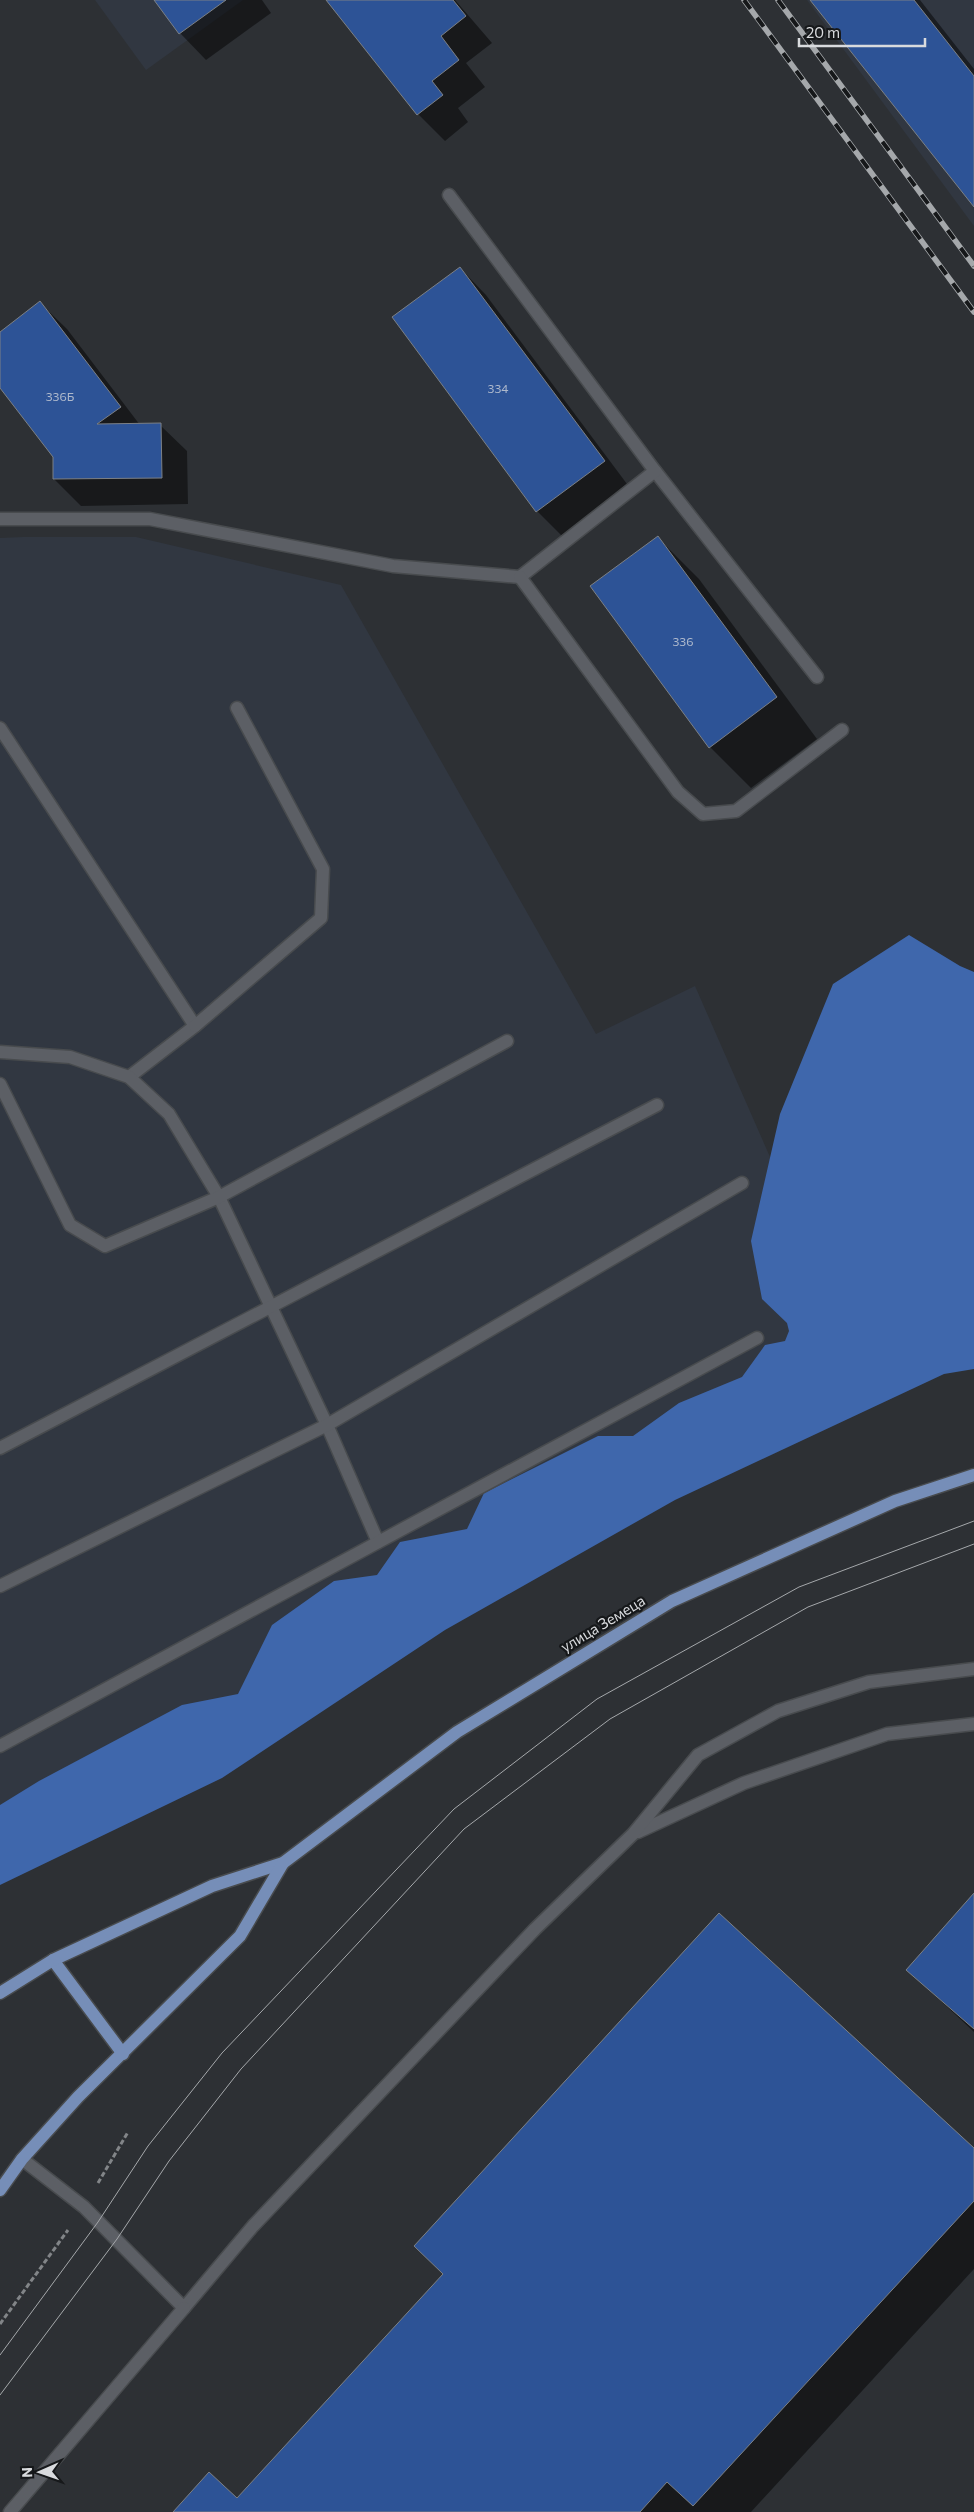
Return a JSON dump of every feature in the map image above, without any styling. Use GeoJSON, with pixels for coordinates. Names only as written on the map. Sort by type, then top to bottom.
{"type":"FeatureCollection","features":[{"type":"Feature","properties":{"kind":"main road","name":"улица Земеца"},"geometry":{"type":"LineString","coordinates":[[283,1863],[457,1732],[672,1601],[896,1501],[974,1475]]}},
{"type":"Feature","properties":{"kind":"main road"},"geometry":{"type":"LineString","coordinates":[[0,1993],[53,1960],[212,1886],[283,1863]]}},
{"type":"Feature","properties":{"kind":"main road"},"geometry":{"type":"LineString","coordinates":[[0,2190],[22,2158],[78,2097],[240,1936],[283,1863]]}},
{"type":"Feature","properties":{"kind":"main road"},"geometry":{"type":"LineString","coordinates":[[53,1960],[123,2054]]}},
{"type":"Feature","properties":{"kind":"main road"},"geometry":{"type":"LineString","coordinates":[[0,2174],[22,2158]]}},
{"type":"Feature","properties":{"kind":"lane"},"geometry":{"type":"LineString","coordinates":[[449,195],[656,471],[817,677]]}},
{"type":"Feature","properties":{"kind":"lane"},"geometry":{"type":"LineString","coordinates":[[0,519],[150,519],[393,566],[520,578],[656,471]]}},
{"type":"Feature","properties":{"kind":"lane"},"geometry":{"type":"LineString","coordinates":[[520,578],[678,792],[703,814],[736,811],[842,730]]}},
{"type":"Feature","properties":{"kind":"lane"},"geometry":{"type":"LineString","coordinates":[[129,1078],[195,1026],[321,918],[323,869],[238,708]]}},
{"type":"Feature","properties":{"kind":"lane"},"geometry":{"type":"LineString","coordinates":[[0,728],[195,1026]]}},
{"type":"Feature","properties":{"kind":"lane"},"geometry":{"type":"LineString","coordinates":[[0,1084],[70,1225],[105,1246],[219,1197],[507,1041]]}},
{"type":"Feature","properties":{"kind":"lane"},"geometry":{"type":"LineString","coordinates":[[0,1052],[70,1057],[129,1078],[169,1114],[219,1197],[326,1425],[378,1542]]}},
{"type":"Feature","properties":{"kind":"lane"},"geometry":{"type":"LineString","coordinates":[[0,1448],[657,1106]]}},
{"type":"Feature","properties":{"kind":"lane"},"geometry":{"type":"LineString","coordinates":[[0,1586],[326,1425],[742,1183]]}},
{"type":"Feature","properties":{"kind":"lane"},"geometry":{"type":"LineString","coordinates":[[0,1746],[757,1338]]}},
{"type":"Feature","properties":{"kind":"lane"},"geometry":{"type":"LineString","coordinates":[[10,2512],[266,2212],[536,1929],[634,1834],[698,1754],[778,1711],[869,1682],[974,1669]]}},
{"type":"Feature","properties":{"kind":"lane"},"geometry":{"type":"LineString","coordinates":[[634,1834],[744,1783],[887,1734],[974,1724]]}},
{"type":"Feature","properties":{"kind":"lane"},"geometry":{"type":"LineString","coordinates":[[22,2158],[84,2208],[184,2308]]}},
{"type":"Feature","properties":{"kind":"shaded area"},"geometry":{"type":"Polygon","coordinates":[[[95,0],[243,0],[146,70],[95,0]]]}},
{"type":"Feature","properties":{"kind":"shaded area"},"geometry":{"type":"Polygon","coordinates":[[[807,0],[974,0],[974,226],[807,0]]]}},
{"type":"Feature","properties":{"kind":"shaded area"},"geometry":{"type":"Polygon","coordinates":[[[136,537],[341,585],[596,1034],[695,986],[863,1369],[0,1831],[0,538],[136,537]]]}},
{"type":"Feature","properties":{"kind":"shaded area"},"geometry":{"type":"Polygon","coordinates":[[[909,935],[960,966],[974,972],[974,1369],[944,1374],[675,1500],[445,1630],[222,1778],[0,1885],[0,1805],[39,1781],[182,1705],[238,1694],[272,1625],[334,1581],[377,1575],[400,1542],[467,1529],[484,1493],[598,1436],[633,1436],[679,1403],[742,1377],[765,1345],[785,1341],[789,1331],[787,1323],[762,1299],[751,1241],[780,1114],[833,984],[909,935]]]}},
{"type":"Feature","properties":{"kind":"building"},"geometry":{"type":"Polygon","coordinates":[[[154,0],[226,0],[179,34],[154,0]]]}},
{"type":"Feature","properties":{"kind":"building"},"geometry":{"type":"Polygon","coordinates":[[[326,0],[453,0],[466,16],[441,36],[459,60],[432,81],[443,95],[417,115],[326,0]]]}},
{"type":"Feature","properties":{"kind":"building"},"geometry":{"type":"Polygon","coordinates":[[[810,0],[914,0],[974,76],[974,207],[810,0]]]}},
{"type":"Feature","properties":{"kind":"building"},"geometry":{"type":"Polygon","coordinates":[[[460,267],[605,461],[536,512],[392,317],[460,267]]]}},
{"type":"Feature","properties":{"kind":"building"},"geometry":{"type":"Polygon","coordinates":[[[40,301],[121,407],[97,424],[161,423],[162,478],[53,479],[53,457],[0,388],[0,332],[40,301]]]}},
{"type":"Feature","properties":{"kind":"building"},"geometry":{"type":"Polygon","coordinates":[[[658,536],[777,697],[709,748],[590,586],[658,536]]]}},
{"type":"Feature","properties":{"kind":"building"},"geometry":{"type":"Polygon","coordinates":[[[974,1893],[974,2029],[906,1970],[974,1893]]]}},
{"type":"Feature","properties":{"kind":"building"},"geometry":{"type":"Polygon","coordinates":[[[719,1913],[974,2148],[974,2201],[693,2506],[667,2482],[640,2512],[173,2512],[209,2472],[237,2498],[443,2274],[414,2246],[719,1913]]]}},
{"type":"Feature","properties":{"kind":"tram line"},"geometry":{"type":"LineString","coordinates":[[0,2355],[98,2222],[148,2146],[222,2053],[454,1809],[597,1699],[799,1587],[974,1521]]}},
{"type":"Feature","properties":{"kind":"tram line"},"geometry":{"type":"LineString","coordinates":[[0,2395],[117,2239],[169,2161],[241,2069],[464,1829],[610,1719],[808,1607],[974,1544]]}},
{"type":"Feature","properties":{"kind":"railway"},"geometry":{"type":"LineString","coordinates":[[744,0],[974,312]]}},
{"type":"Feature","properties":{"kind":"railway"},"geometry":{"type":"LineString","coordinates":[[778,0],[974,266]]}}]}
